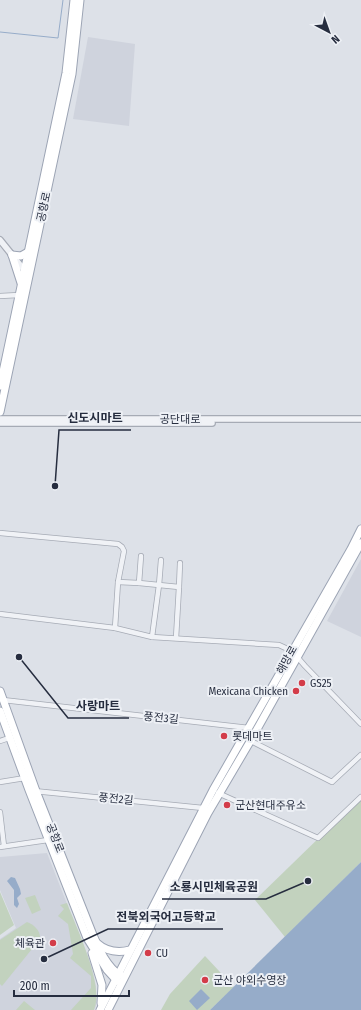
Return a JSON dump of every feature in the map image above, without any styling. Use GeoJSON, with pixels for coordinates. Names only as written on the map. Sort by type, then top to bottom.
{"type":"FeatureCollection","features":[{"type":"Feature","properties":{"kind":"main road","name":"공항로"},"geometry":{"type":"LineString","coordinates":[[0,384],[21,286],[27,273],[28,252],[66,73],[74,0]]}},
{"type":"Feature","properties":{"kind":"main road","name":"공항로"},"geometry":{"type":"LineString","coordinates":[[0,412],[27,273],[72,74],[80,0]]}},
{"type":"Feature","properties":{"kind":"main road"},"geometry":{"type":"LineString","coordinates":[[21,286],[12,255],[21,256],[28,252]]}},
{"type":"Feature","properties":{"kind":"main road","name":"해망로"},"geometry":{"type":"LineString","coordinates":[[248,739],[250,728],[361,529]]}},
{"type":"Feature","properties":{"kind":"main road","name":"해망로"},"geometry":{"type":"LineString","coordinates":[[103,1010],[216,792],[298,657],[361,543]]}},
{"type":"Feature","properties":{"kind":"main road","name":"공항로"},"geometry":{"type":"LineString","coordinates":[[0,691],[1,700],[48,840],[87,938],[107,970],[119,979]]}},
{"type":"Feature","properties":{"kind":"main road","name":"공항로"},"geometry":{"type":"LineString","coordinates":[[0,710],[9,738],[25,778],[32,790],[95,940],[119,979]]}},
{"type":"Feature","properties":{"kind":"main road","name":"해망로"},"geometry":{"type":"LineString","coordinates":[[119,979],[130,950],[204,808],[216,792]]}},
{"type":"Feature","properties":{"kind":"main road"},"geometry":{"type":"LineString","coordinates":[[87,938],[102,985],[103,1010]]}},
{"type":"Feature","properties":{"kind":"main road"},"geometry":{"type":"LineString","coordinates":[[95,940],[101,946],[111,951],[123,952],[130,950]]}},
{"type":"Feature","properties":{"kind":"street"},"geometry":{"type":"LineString","coordinates":[[0,240],[27,273]]}},
{"type":"Feature","properties":{"kind":"street"},"geometry":{"type":"LineString","coordinates":[[0,296],[19,295]]}},
{"type":"Feature","properties":{"kind":"street","name":"공단대로"},"geometry":{"type":"LineString","coordinates":[[0,419],[361,419]]}},
{"type":"Feature","properties":{"kind":"street","name":"공단대로"},"geometry":{"type":"LineString","coordinates":[[0,423],[361,423]]}},
{"type":"Feature","properties":{"kind":"street"},"geometry":{"type":"LineString","coordinates":[[0,533],[118,544],[122,547],[124,551],[118,582],[115,628]]}},
{"type":"Feature","properties":{"kind":"street"},"geometry":{"type":"LineString","coordinates":[[139,583],[141,556]]}},
{"type":"Feature","properties":{"kind":"street"},"geometry":{"type":"LineString","coordinates":[[152,637],[161,560]]}},
{"type":"Feature","properties":{"kind":"street"},"geometry":{"type":"LineString","coordinates":[[176,638],[180,563]]}},
{"type":"Feature","properties":{"kind":"street"},"geometry":{"type":"LineString","coordinates":[[118,582],[179,586]]}},
{"type":"Feature","properties":{"kind":"street"},"geometry":{"type":"LineString","coordinates":[[0,614],[115,628],[152,637],[279,645],[292,651],[361,724]]}},
{"type":"Feature","properties":{"kind":"street","name":"풍전3길"},"geometry":{"type":"LineString","coordinates":[[1,700],[250,728]]}},
{"type":"Feature","properties":{"kind":"street"},"geometry":{"type":"LineString","coordinates":[[0,741],[9,738]]}},
{"type":"Feature","properties":{"kind":"street"},"geometry":{"type":"LineString","coordinates":[[248,739],[332,782],[361,755]]}},
{"type":"Feature","properties":{"kind":"street"},"geometry":{"type":"LineString","coordinates":[[0,782],[25,778]]}},
{"type":"Feature","properties":{"kind":"street","name":"풍전2길"},"geometry":{"type":"LineString","coordinates":[[32,790],[204,808]]}},
{"type":"Feature","properties":{"kind":"street"},"geometry":{"type":"LineString","coordinates":[[216,792],[318,838],[361,797]]}},
{"type":"Feature","properties":{"kind":"street"},"geometry":{"type":"LineString","coordinates":[[0,812],[2,846],[48,840]]}},
{"type":"Feature","properties":{"kind":"shaded area"},"geometry":{"type":"Polygon","coordinates":[[[88,37],[135,44],[129,126],[73,119],[88,37]]]}},
{"type":"Feature","properties":{"kind":"shaded area"},"geometry":{"type":"Polygon","coordinates":[[[361,559],[361,637],[327,621],[361,559]]]}},
{"type":"Feature","properties":{"kind":"shaded area"},"geometry":{"type":"Polygon","coordinates":[[[47,853],[91,965],[96,986],[96,1006],[94,1010],[0,1010],[0,939],[16,928],[0,890],[0,857],[47,853]]]}},
{"type":"Feature","properties":{"kind":"green space"},"geometry":{"type":"Polygon","coordinates":[[[361,797],[361,862],[285,937],[255,900],[361,797]]]}},
{"type":"Feature","properties":{"kind":"green space"},"geometry":{"type":"Polygon","coordinates":[[[0,892],[14,925],[0,935],[0,892]]]}},
{"type":"Feature","properties":{"kind":"green space"},"geometry":{"type":"Polygon","coordinates":[[[35,895],[41,910],[32,914],[25,898],[35,895]]]}},
{"type":"Feature","properties":{"kind":"green space"},"geometry":{"type":"Polygon","coordinates":[[[67,903],[93,972],[96,987],[94,1010],[71,1010],[91,988],[91,976],[70,958],[73,954],[68,924],[58,916],[64,909],[60,905],[67,903]]]}},
{"type":"Feature","properties":{"kind":"green space"},"geometry":{"type":"Polygon","coordinates":[[[27,922],[36,928],[40,937],[2,986],[0,984],[0,940],[27,922]]]}},
{"type":"Feature","properties":{"kind":"green space","name":"군산 야외수영장"},"geometry":{"type":"Polygon","coordinates":[[[205,956],[234,987],[210,1010],[161,1010],[170,994],[205,956]]]}},
{"type":"Feature","properties":{"kind":"green space"},"geometry":{"type":"Polygon","coordinates":[[[24,1001],[35,1010],[16,1010],[24,1001]]]}},
{"type":"Feature","properties":{"kind":"water"},"geometry":{"type":"Polygon","coordinates":[[[361,862],[361,1010],[210,1010],[361,862]]]}},
{"type":"Feature","properties":{"kind":"water"},"geometry":{"type":"Polygon","coordinates":[[[11,877],[15,878],[21,894],[17,898],[19,904],[17,908],[14,905],[14,890],[7,881],[11,877]]]}},
{"type":"Feature","properties":{"kind":"water"},"geometry":{"type":"Polygon","coordinates":[[[201,989],[210,998],[197,1010],[189,1001],[201,989]]]}},
{"type":"Feature","properties":{"kind":"waterway"},"geometry":{"type":"LineString","coordinates":[[0,32],[58,38],[63,0]]}},
{"type":"Feature","properties":{"kind":"place","name":"신도시마트"},"geometry":{"type":"Point","coordinates":[55,486]}},
{"type":"Feature","properties":{"kind":"place","name":"사랑마트"},"geometry":{"type":"Point","coordinates":[19,657]}},
{"type":"Feature","properties":{"kind":"place","name":"GS25"},"geometry":{"type":"Point","coordinates":[302,683]}},
{"type":"Feature","properties":{"kind":"place","name":"Mexicana Chicken"},"geometry":{"type":"Point","coordinates":[296,691]}},
{"type":"Feature","properties":{"kind":"place","name":"롯데마트"},"geometry":{"type":"Point","coordinates":[224,736]}},
{"type":"Feature","properties":{"kind":"place","name":"군산현대주유소"},"geometry":{"type":"Point","coordinates":[227,805]}},
{"type":"Feature","properties":{"kind":"place","name":"소룡시민체육공원"},"geometry":{"type":"Point","coordinates":[308,881]}},
{"type":"Feature","properties":{"kind":"place","name":"체육관"},"geometry":{"type":"Point","coordinates":[53,943]}},
{"type":"Feature","properties":{"kind":"place","name":"CU"},"geometry":{"type":"Point","coordinates":[148,953]}},
{"type":"Feature","properties":{"kind":"place","name":"전북외국어고등학교"},"geometry":{"type":"Point","coordinates":[44,959]}},
{"type":"Feature","properties":{"kind":"place","name":"군산 야외수영장"},"geometry":{"type":"Point","coordinates":[205,980]}}]}
